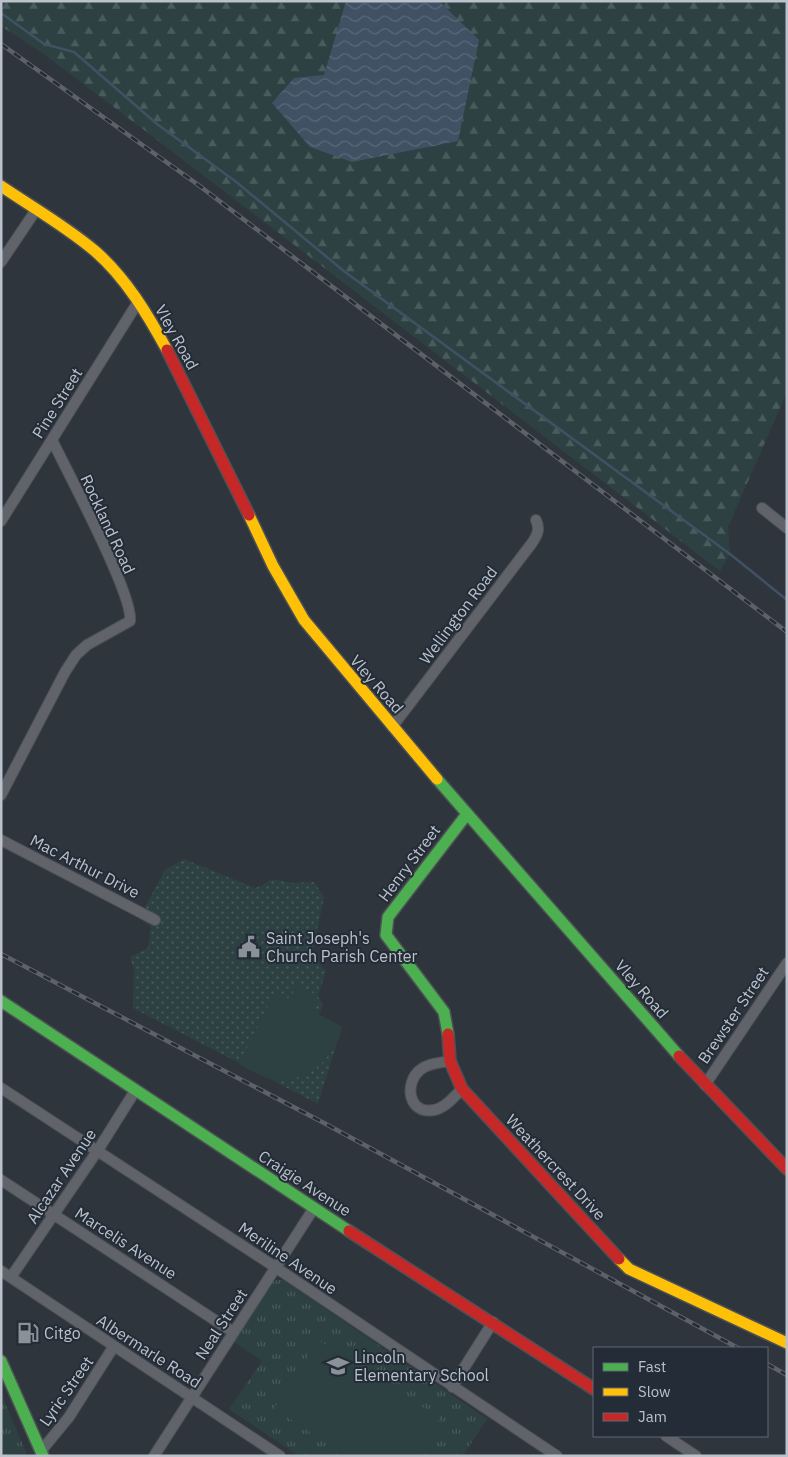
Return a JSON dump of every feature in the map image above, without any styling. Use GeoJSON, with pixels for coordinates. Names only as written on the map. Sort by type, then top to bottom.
{"type":"FeatureCollection","features":[{"type":"Feature","properties":{"kind":"street","name":"Vley Road"},"geometry":{"type":"LineString","coordinates":[[1,186],[94,251],[119,275],[138,302],[180,373],[273,566],[304,620],[467,814],[705,1085],[787,1169]]}},
{"type":"Feature","properties":{"kind":"street"},"geometry":{"type":"LineString","coordinates":[[1,262],[36,210]]}},
{"type":"Feature","properties":{"kind":"street","name":"Pine Street"},"geometry":{"type":"LineString","coordinates":[[1,520],[138,302]]}},
{"type":"Feature","properties":{"kind":"street","name":"Rockland Road"},"geometry":{"type":"LineString","coordinates":[[1,795],[65,672],[76,655],[87,645],[130,621],[132,613],[114,568],[52,440]]}},
{"type":"Feature","properties":{"kind":"street"},"geometry":{"type":"LineString","coordinates":[[762,508],[787,528]]}},
{"type":"Feature","properties":{"kind":"street","name":"Wellington Road"},"geometry":{"type":"LineString","coordinates":[[392,727],[535,538],[539,527],[536,520]]}},
{"type":"Feature","properties":{"kind":"street","name":"Henry Street"},"geometry":{"type":"LineString","coordinates":[[386,934],[388,917],[467,814]]}},
{"type":"Feature","properties":{"kind":"street","name":"Mac Arthur Drive"},"geometry":{"type":"LineString","coordinates":[[1,840],[155,920]]}},
{"type":"Feature","properties":{"kind":"street","name":"Weathercrest Drive"},"geometry":{"type":"LineString","coordinates":[[386,934],[444,1012],[447,1022],[450,1061],[462,1089],[628,1269],[787,1343]]}},
{"type":"Feature","properties":{"kind":"street","name":"Brewster Street"},"geometry":{"type":"LineString","coordinates":[[705,1085],[787,963]]}},
{"type":"Feature","properties":{"kind":"street","name":"Craigie Avenue"},"geometry":{"type":"LineString","coordinates":[[1,1001],[134,1091],[593,1388]]}},
{"type":"Feature","properties":{"kind":"street"},"geometry":{"type":"LineString","coordinates":[[450,1061],[429,1064],[419,1070],[412,1080],[409,1092],[411,1100],[424,1110],[434,1110],[448,1104],[462,1089]]}},
{"type":"Feature","properties":{"kind":"street","name":"Meriline Avenue"},"geometry":{"type":"LineString","coordinates":[[1,1088],[98,1150],[557,1456]]}},
{"type":"Feature","properties":{"kind":"street","name":"Alcazar Avenue"},"geometry":{"type":"LineString","coordinates":[[11,1277],[98,1150],[134,1091]]}},
{"type":"Feature","properties":{"kind":"street","name":"Marcelis Avenue"},"geometry":{"type":"LineString","coordinates":[[1,1180],[233,1332]]}},
{"type":"Feature","properties":{"kind":"street","name":"Neal Street"},"geometry":{"type":"LineString","coordinates":[[154,1456],[314,1208]]}},
{"type":"Feature","properties":{"kind":"street","name":"Albermarle Road"},"geometry":{"type":"LineString","coordinates":[[1,1271],[280,1456]]}},
{"type":"Feature","properties":{"kind":"street"},"geometry":{"type":"LineString","coordinates":[[452,1387],[493,1322]]}},
{"type":"Feature","properties":{"kind":"street","name":"Lyric Street"},"geometry":{"type":"LineString","coordinates":[[42,1454],[114,1346]]}},
{"type":"Feature","properties":{"kind":"street"},"geometry":{"type":"LineString","coordinates":[[1,1361],[42,1454]]}},
{"type":"Feature","properties":{"kind":"street"},"geometry":{"type":"LineString","coordinates":[[668,1437],[696,1456]]}},
{"type":"Feature","properties":{"kind":"green space"},"geometry":{"type":"Polygon","coordinates":[[[1,1],[787,1],[787,392],[728,527],[730,554],[720,571],[152,136],[41,52],[1,26],[1,1]]]}},
{"type":"Feature","properties":{"kind":"green space"},"geometry":{"type":"Polygon","coordinates":[[[184,859],[255,888],[271,879],[292,883],[314,882],[324,897],[312,955],[326,971],[318,996],[323,1005],[319,1015],[342,1027],[318,1104],[133,1008],[134,970],[130,957],[148,948],[151,927],[139,918],[165,870],[184,859]]]}},
{"type":"Feature","properties":{"kind":"green space"},"geometry":{"type":"Polygon","coordinates":[[[297,984],[318,996],[311,1010],[342,1027],[328,1056],[321,1064],[304,1075],[283,1080],[266,1077],[239,1064],[274,994],[278,993],[303,1006],[290,998],[297,984]]]}},
{"type":"Feature","properties":{"kind":"green space","name":"Lincoln Elementary School"},"geometry":{"type":"Polygon","coordinates":[[[283,1280],[487,1419],[464,1454],[467,1456],[299,1456],[229,1409],[262,1361],[233,1341],[273,1282],[283,1280]]]}},
{"type":"Feature","properties":{"kind":"green space"},"geometry":{"type":"Polygon","coordinates":[[[318,1340],[440,1418],[416,1456],[348,1456],[274,1409],[318,1340]]]}},
{"type":"Feature","properties":{"kind":"green space"},"geometry":{"type":"Polygon","coordinates":[[[1,1394],[27,1454],[1,1456],[1,1394]]]}},
{"type":"Feature","properties":{"kind":"water"},"geometry":{"type":"Polygon","coordinates":[[[346,1],[439,1],[479,40],[458,141],[352,162],[310,147],[272,103],[294,78],[324,75],[346,1]]]}},
{"type":"Feature","properties":{"kind":"waterway"},"geometry":{"type":"LineString","coordinates":[[1,13],[44,44],[74,52],[157,124],[235,181],[345,272],[730,554],[787,600]]}},
{"type":"Feature","properties":{"kind":"railway"},"geometry":{"type":"LineString","coordinates":[[1,44],[197,184],[787,632]]}},
{"type":"Feature","properties":{"kind":"railway"},"geometry":{"type":"LineString","coordinates":[[1,954],[324,1123],[736,1347]]}},
{"type":"Feature","properties":{"kind":"railway"},"geometry":{"type":"LineString","coordinates":[[768,1365],[787,1375]]}},
{"type":"Feature","properties":{"kind":"traffic: fast"},"geometry":{"type":"LineString","coordinates":[[437,779],[679,1056]]}},
{"type":"Feature","properties":{"kind":"traffic: fast"},"geometry":{"type":"LineString","coordinates":[[448,1034],[444,1012],[386,935],[388,917],[467,814]]}},
{"type":"Feature","properties":{"kind":"traffic: fast"},"geometry":{"type":"LineString","coordinates":[[1,1001],[349,1231]]}},
{"type":"Feature","properties":{"kind":"traffic: fast"},"geometry":{"type":"LineString","coordinates":[[1,1361],[43,1456]]}},
{"type":"Feature","properties":{"kind":"traffic: slow"},"geometry":{"type":"LineString","coordinates":[[1,186],[49,217],[95,251],[117,273],[136,298],[167,350]]}},
{"type":"Feature","properties":{"kind":"traffic: slow"},"geometry":{"type":"LineString","coordinates":[[249,515],[273,566],[304,620],[437,779]]}},
{"type":"Feature","properties":{"kind":"traffic: slow"},"geometry":{"type":"LineString","coordinates":[[619,1259],[629,1269],[787,1343]]}},
{"type":"Feature","properties":{"kind":"traffic: jam"},"geometry":{"type":"LineString","coordinates":[[167,350],[249,515]]}},
{"type":"Feature","properties":{"kind":"traffic: jam"},"geometry":{"type":"LineString","coordinates":[[448,1034],[450,1061],[462,1089],[619,1259]]}},
{"type":"Feature","properties":{"kind":"traffic: jam"},"geometry":{"type":"LineString","coordinates":[[679,1056],[787,1169]]}},
{"type":"Feature","properties":{"kind":"traffic: jam"},"geometry":{"type":"LineString","coordinates":[[349,1231],[593,1388]]}},
{"type":"Feature","properties":{"kind":"place","name":"Saint Joseph's Church Parish Center"},"geometry":{"type":"Point","coordinates":[249,947]}},
{"type":"Feature","properties":{"kind":"place","name":"Citgo"},"geometry":{"type":"Point","coordinates":[28,1333]}},
{"type":"Feature","properties":{"kind":"place","name":"Lincoln Elementary School"},"geometry":{"type":"Point","coordinates":[338,1366]}}]}
